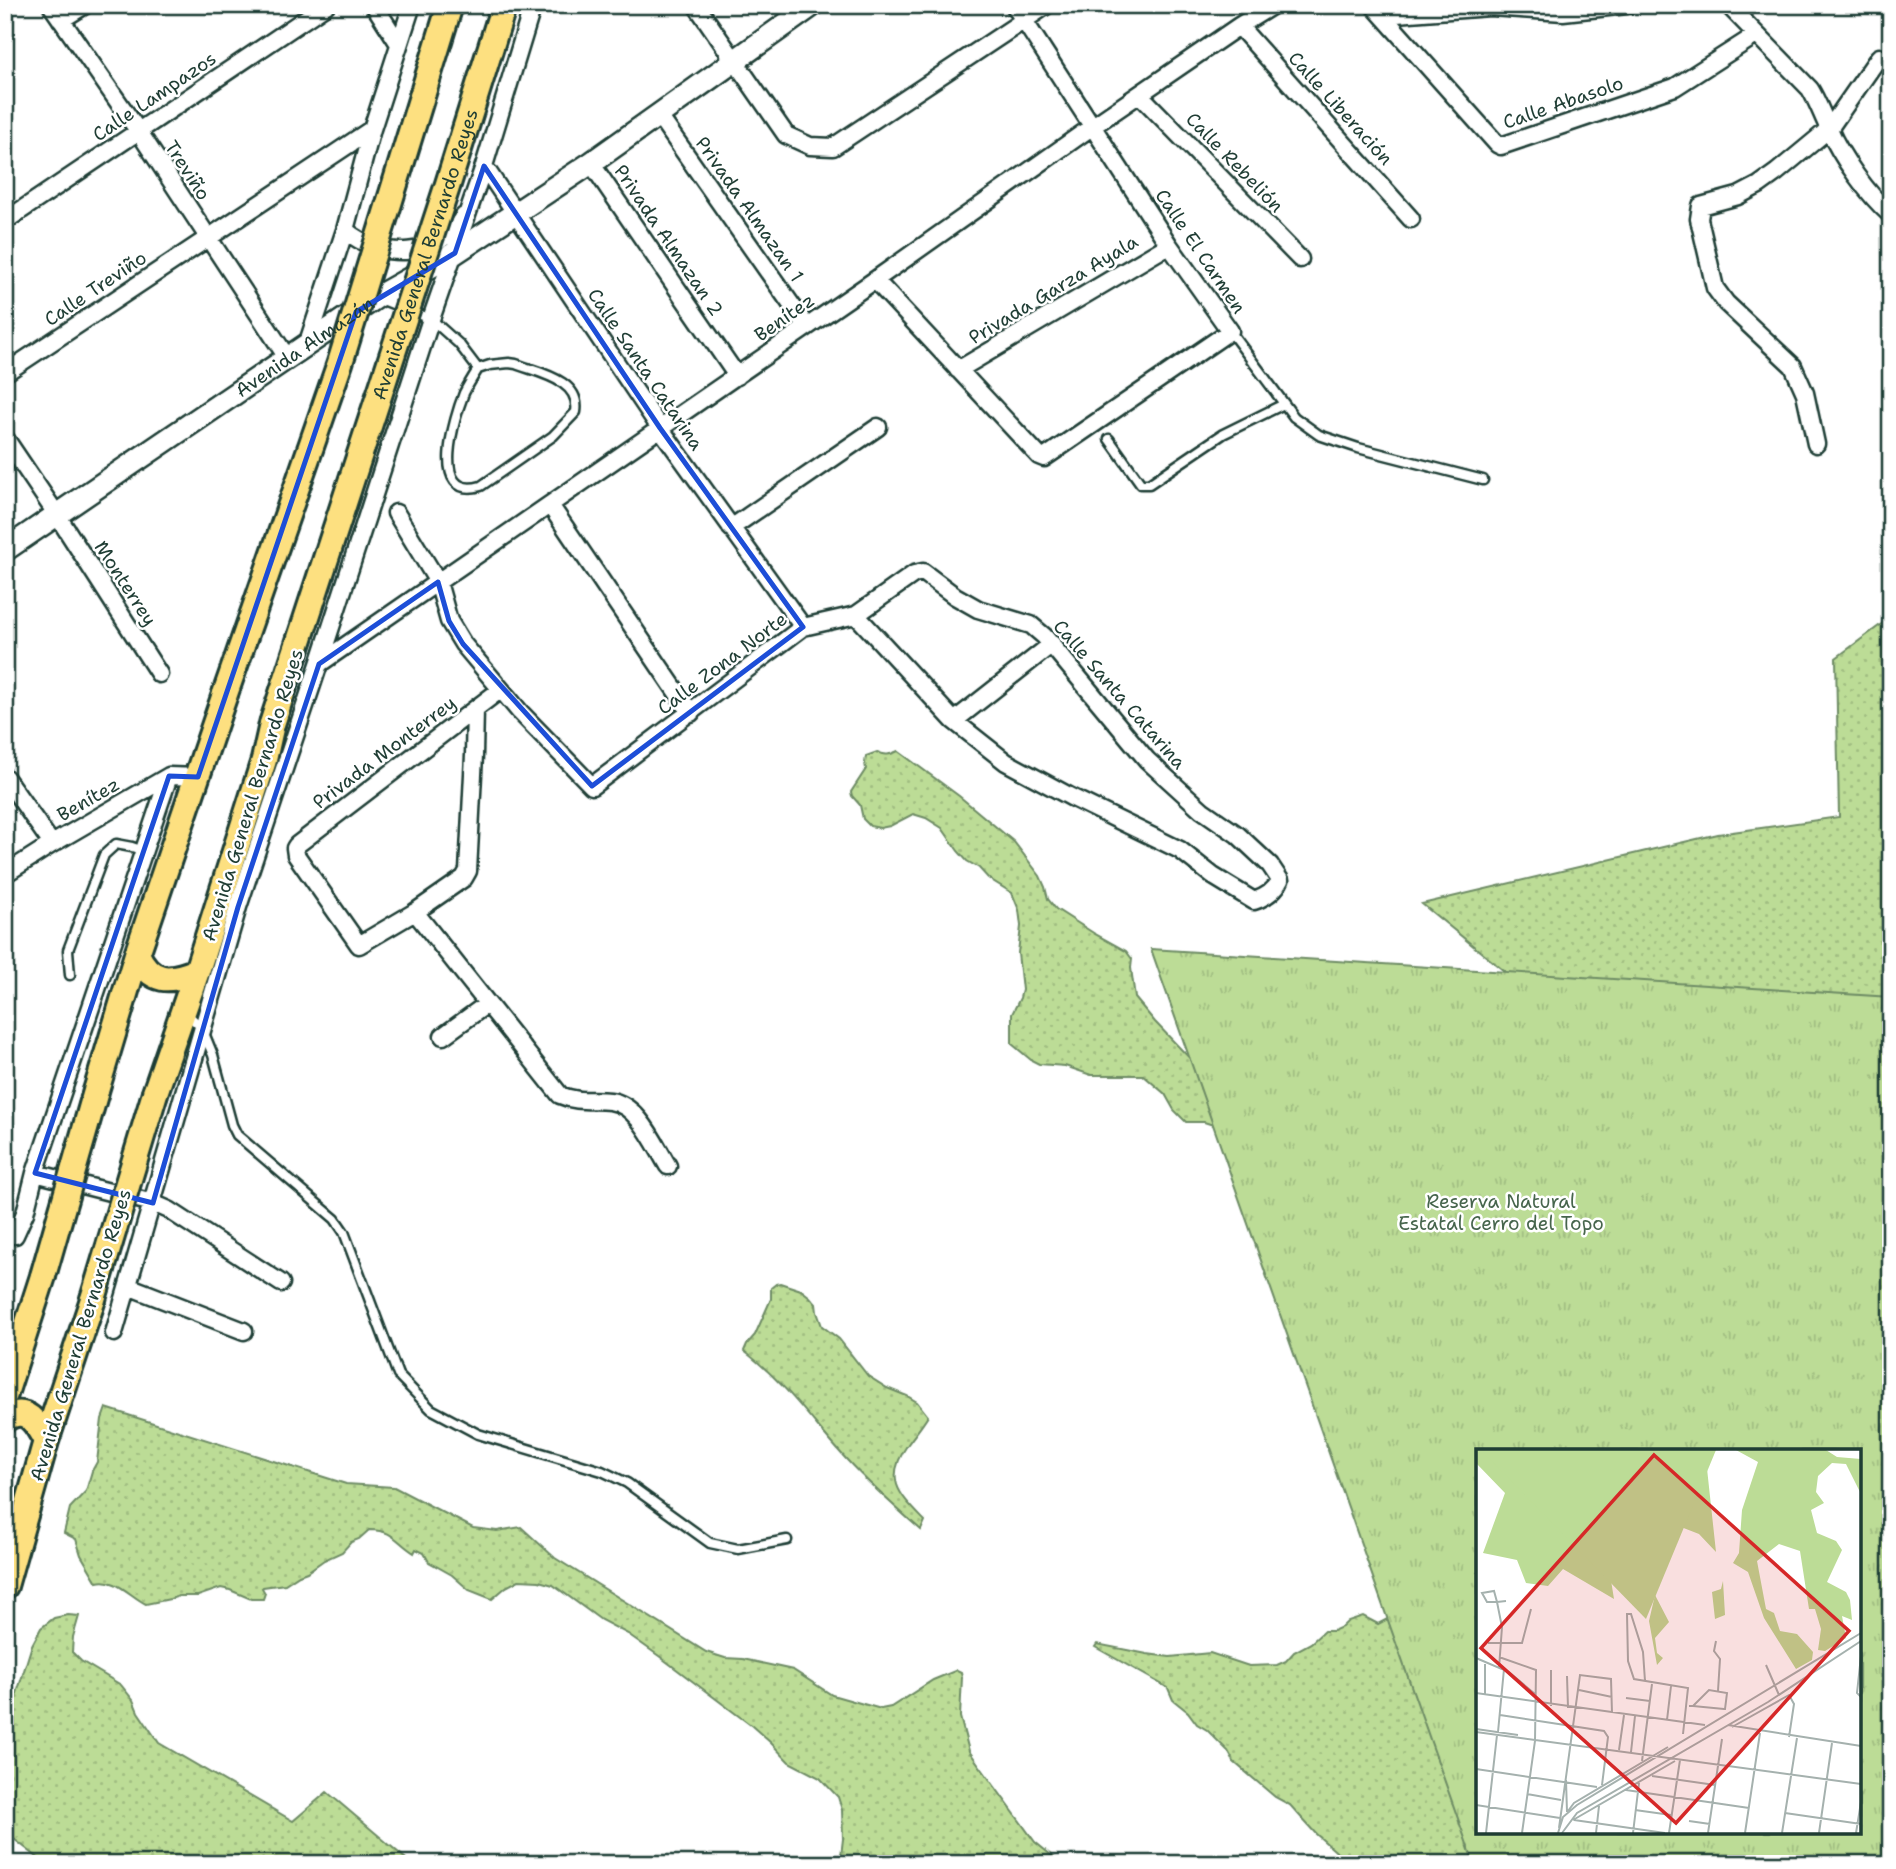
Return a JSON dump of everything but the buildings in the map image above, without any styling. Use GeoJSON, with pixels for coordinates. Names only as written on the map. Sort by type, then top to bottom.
{"type":"FeatureCollection","features":[{"type":"Feature","properties":{"kind":"main road"},"geometry":{"type":"LineString","coordinates":[[5,1394],[43,1276],[138,954],[340,363],[450,5]]}},
{"type":"Feature","properties":{"kind":"main road","name":"Avenida General Bernardo Reyes"},"geometry":{"type":"LineString","coordinates":[[5,1586],[46,1441],[93,1299],[155,1093],[197,971],[228,904],[272,724],[449,184],[504,5]]}},
{"type":"Feature","properties":{"kind":"main road","name":"Avenida Almazán"},"geometry":{"type":"LineString","coordinates":[[5,550],[377,298],[455,253],[591,163],[813,5]]}},
{"type":"Feature","properties":{"kind":"main road"},"geometry":{"type":"LineString","coordinates":[[138,954],[142,965],[160,978],[172,979],[197,971]]}},
{"type":"Feature","properties":{"kind":"main road"},"geometry":{"type":"LineString","coordinates":[[5,1419],[17,1413],[24,1414],[38,1425],[46,1441]]}},
{"type":"Feature","properties":{"kind":"street","name":"Treviño"},"geometry":{"type":"LineString","coordinates":[[51,5],[139,132],[288,359]]}},
{"type":"Feature","properties":{"kind":"street"},"geometry":{"type":"LineString","coordinates":[[61,20],[85,5]]}},
{"type":"Feature","properties":{"kind":"street","name":"Calle Lampazos"},"geometry":{"type":"LineString","coordinates":[[5,221],[326,5]]}},
{"type":"Feature","properties":{"kind":"street"},"geometry":{"type":"LineString","coordinates":[[374,5],[399,44]]}},
{"type":"Feature","properties":{"kind":"street"},"geometry":{"type":"LineString","coordinates":[[307,345],[345,230],[372,129],[412,5]]}},
{"type":"Feature","properties":{"kind":"street"},"geometry":{"type":"LineString","coordinates":[[114,1333],[202,1028],[228,904],[319,664],[431,319],[472,203],[533,5]]}},
{"type":"Feature","properties":{"kind":"street"},"geometry":{"type":"LineString","coordinates":[[696,5],[786,135],[810,146],[833,147],[1047,5]]}},
{"type":"Feature","properties":{"kind":"street","name":"Calle El Carmen"},"geometry":{"type":"LineString","coordinates":[[958,370],[1042,458],[1230,331],[1169,244],[1014,5]]}},
{"type":"Feature","properties":{"kind":"street","name":"Benítez"},"geometry":{"type":"LineString","coordinates":[[319,664],[1093,126],[1273,5]]}},
{"type":"Feature","properties":{"kind":"street"},"geometry":{"type":"LineString","coordinates":[[1378,10],[1490,7],[1563,12],[1626,5]]}},
{"type":"Feature","properties":{"kind":"street"},"geometry":{"type":"LineString","coordinates":[[1728,5],[1810,89],[1849,164],[1883,209],[1891,215]]}},
{"type":"Feature","properties":{"kind":"street","name":"Calle Abasolo"},"geometry":{"type":"LineString","coordinates":[[1378,10],[1501,146],[1675,87],[1756,35]]}},
{"type":"Feature","properties":{"kind":"street","name":"Calle Liberación"},"geometry":{"type":"LineString","coordinates":[[1239,26],[1411,219]]}},
{"type":"Feature","properties":{"kind":"street"},"geometry":{"type":"LineString","coordinates":[[1816,444],[1805,393],[1793,366],[1726,303],[1715,288],[1700,213],[1759,185],[1829,129],[1880,57]]}},
{"type":"Feature","properties":{"kind":"street","name":"Calle Rebelión"},"geometry":{"type":"LineString","coordinates":[[1140,95],[1300,259]]}},
{"type":"Feature","properties":{"kind":"street","name":"Privada Almazan 1"},"geometry":{"type":"LineString","coordinates":[[659,116],[807,327]]}},
{"type":"Feature","properties":{"kind":"street"},"geometry":{"type":"LineString","coordinates":[[208,237],[372,129]]}},
{"type":"Feature","properties":{"kind":"street","name":"Privada Almazan 2"},"geometry":{"type":"LineString","coordinates":[[591,163],[737,376]]}},
{"type":"Feature","properties":{"kind":"street","name":"Calle Santa Catarina"},"geometry":{"type":"LineString","coordinates":[[484,166],[660,429],[803,627]]}},
{"type":"Feature","properties":{"kind":"street"},"geometry":{"type":"LineString","coordinates":[[345,230],[354,238],[376,248],[412,251],[445,237],[462,220],[472,203]]}},
{"type":"Feature","properties":{"kind":"street","name":"Calle Treviño"},"geometry":{"type":"LineString","coordinates":[[5,373],[208,237]]}},
{"type":"Feature","properties":{"kind":"street","name":"Privada Garza Ayala"},"geometry":{"type":"LineString","coordinates":[[958,370],[1169,244]]}},
{"type":"Feature","properties":{"kind":"street"},"geometry":{"type":"LineString","coordinates":[[875,280],[958,370]]}},
{"type":"Feature","properties":{"kind":"street"},"geometry":{"type":"LineString","coordinates":[[731,528],[878,427]]}},
{"type":"Feature","properties":{"kind":"street","name":"Monterrey"},"geometry":{"type":"LineString","coordinates":[[5,438],[159,674]]}},
{"type":"Feature","properties":{"kind":"street"},"geometry":{"type":"LineString","coordinates":[[550,505],[691,713]]}},
{"type":"Feature","properties":{"kind":"street"},"geometry":{"type":"LineString","coordinates":[[396,513],[438,582],[449,621],[500,690]]}},
{"type":"Feature","properties":{"kind":"street","name":"Calle Santa Catarina"},"geometry":{"type":"LineString","coordinates":[[923,572],[978,609],[1031,625],[1052,644],[1147,760],[1202,810],[1238,835],[1270,865],[1280,880],[1269,895],[1254,901],[1213,876],[1180,850],[1006,762],[954,721]]}},
{"type":"Feature","properties":{"kind":"street","name":"Calle Zona Norte"},"geometry":{"type":"LineString","coordinates":[[500,690],[592,786],[803,627],[856,615],[914,574],[923,572]]}},
{"type":"Feature","properties":{"kind":"street"},"geometry":{"type":"LineString","coordinates":[[856,615],[954,721],[1052,644]]}},
{"type":"Feature","properties":{"kind":"street","name":"Privada Monterrey"},"geometry":{"type":"LineString","coordinates":[[415,912],[359,945],[294,850],[297,845],[500,690]]}},
{"type":"Feature","properties":{"kind":"street"},"geometry":{"type":"LineString","coordinates":[[475,709],[468,871],[464,878],[415,912],[560,1095],[572,1100],[612,1101],[628,1108],[637,1116],[668,1166]]}},
{"type":"Feature","properties":{"kind":"street"},"geometry":{"type":"LineString","coordinates":[[10,1235],[25,1213],[35,1173],[169,776],[198,777]]}},
{"type":"Feature","properties":{"kind":"street","name":"Benítez"},"geometry":{"type":"LineString","coordinates":[[5,874],[169,776]]}},
{"type":"Feature","properties":{"kind":"street"},"geometry":{"type":"LineString","coordinates":[[5,778],[52,844]]}},
{"type":"Feature","properties":{"kind":"street"},"geometry":{"type":"LineString","coordinates":[[443,1036],[487,1004]]}},
{"type":"Feature","properties":{"kind":"street"},"geometry":{"type":"LineString","coordinates":[[35,1173],[153,1203],[177,1215],[281,1283]]}},
{"type":"Feature","properties":{"kind":"street"},"geometry":{"type":"LineString","coordinates":[[128,1286],[244,1331]]}},
{"type":"Feature","properties":{"kind":"lane"},"geometry":{"type":"LineString","coordinates":[[377,298],[431,319],[459,344],[478,369]]}},
{"type":"Feature","properties":{"kind":"lane"},"geometry":{"type":"LineString","coordinates":[[1230,331],[1294,417],[1319,435],[1339,443],[1483,480]]}},
{"type":"Feature","properties":{"kind":"lane"},"geometry":{"type":"LineString","coordinates":[[499,364],[516,364],[564,383],[572,391],[577,406],[572,419],[553,436],[481,486],[469,488],[455,482],[452,477],[448,453],[464,393],[478,369],[499,364]]}},
{"type":"Feature","properties":{"kind":"lane"},"geometry":{"type":"LineString","coordinates":[[1109,439],[1141,484],[1149,484],[1223,435],[1284,404]]}},
{"type":"Feature","properties":{"kind":"lane"},"geometry":{"type":"LineString","coordinates":[[70,975],[68,950],[104,855],[116,844],[144,851]]}},
{"type":"Feature","properties":{"kind":"lane"},"geometry":{"type":"LineString","coordinates":[[183,1011],[202,1028],[237,1135],[335,1219],[344,1232],[398,1375],[432,1409],[478,1434],[602,1471],[627,1483],[710,1543],[738,1549],[787,1540]]}},
{"type":"Feature","properties":{"kind":"highlighted area"},"geometry":{"type":"Polygon","coordinates":[[[484,166],[660,428],[803,627],[592,786],[463,644],[449,621],[438,582],[319,664],[238,907],[153,1203],[35,1173],[169,776],[198,777],[356,312],[455,253],[484,166]]]}},
{"type":"Feature","properties":{"kind":"green space"},"geometry":{"type":"Polygon","coordinates":[[[1891,617],[1891,1864],[1350,1864],[1316,1834],[1290,1805],[1275,1797],[1234,1762],[1228,1751],[1173,1700],[1168,1688],[1095,1647],[1097,1644],[1170,1657],[1210,1653],[1249,1666],[1277,1665],[1311,1643],[1324,1631],[1333,1631],[1348,1621],[1363,1616],[1378,1624],[1399,1613],[1476,1826],[1476,1834],[1861,1834],[1861,1449],[1858,1449],[1770,1188],[1422,904],[1718,834],[1839,817],[1836,658],[1891,617]]]}},
{"type":"Feature","properties":{"kind":"green space"},"geometry":{"type":"Polygon","coordinates":[[[898,751],[959,796],[1014,842],[1040,876],[1048,899],[1056,909],[1126,951],[1132,959],[1135,998],[1200,1069],[1219,1127],[1204,1122],[1186,1122],[1174,1110],[1165,1094],[1143,1075],[1091,1075],[1065,1066],[1039,1064],[1012,1044],[1012,1014],[1022,990],[1018,953],[1021,926],[1019,910],[1012,893],[967,861],[942,828],[926,818],[913,814],[890,826],[870,826],[863,819],[860,805],[852,796],[851,792],[866,769],[866,756],[877,752],[888,754],[898,751]]]}},
{"type":"Feature","properties":{"kind":"green space","name":"Reserva Natural Estatal Cerro del Topo"},"geometry":{"type":"Polygon","coordinates":[[[1151,949],[1891,997],[1891,1864],[1474,1864],[1151,949]]]}},
{"type":"Feature","properties":{"kind":"green space"},"geometry":{"type":"Polygon","coordinates":[[[780,1283],[801,1290],[810,1297],[816,1304],[822,1326],[839,1339],[868,1376],[917,1402],[928,1416],[896,1467],[897,1486],[925,1521],[921,1530],[865,1478],[786,1389],[744,1351],[755,1335],[771,1299],[771,1288],[780,1283]]]}},
{"type":"Feature","properties":{"kind":"green space"},"geometry":{"type":"Polygon","coordinates":[[[106,1408],[346,1484],[394,1487],[473,1528],[497,1531],[521,1527],[555,1558],[706,1652],[793,1670],[832,1695],[881,1709],[891,1707],[933,1680],[957,1670],[962,1677],[960,1717],[969,1751],[1035,1842],[1062,1864],[840,1864],[843,1839],[842,1810],[838,1797],[820,1778],[789,1762],[752,1726],[659,1656],[628,1634],[601,1620],[553,1585],[519,1580],[492,1599],[469,1590],[452,1575],[429,1562],[424,1553],[416,1549],[414,1553],[384,1532],[369,1530],[342,1552],[285,1584],[263,1587],[263,1599],[251,1599],[221,1588],[198,1596],[179,1596],[146,1604],[110,1582],[97,1582],[81,1555],[76,1539],[64,1533],[70,1508],[86,1491],[97,1462],[102,1419],[106,1408]]]}},
{"type":"Feature","properties":{"kind":"green space"},"geometry":{"type":"Polygon","coordinates":[[[79,1616],[72,1652],[81,1661],[121,1685],[159,1743],[293,1821],[327,1792],[412,1864],[46,1864],[5,1832],[5,1732],[32,1645],[41,1628],[54,1618],[79,1616]]]}}]}
